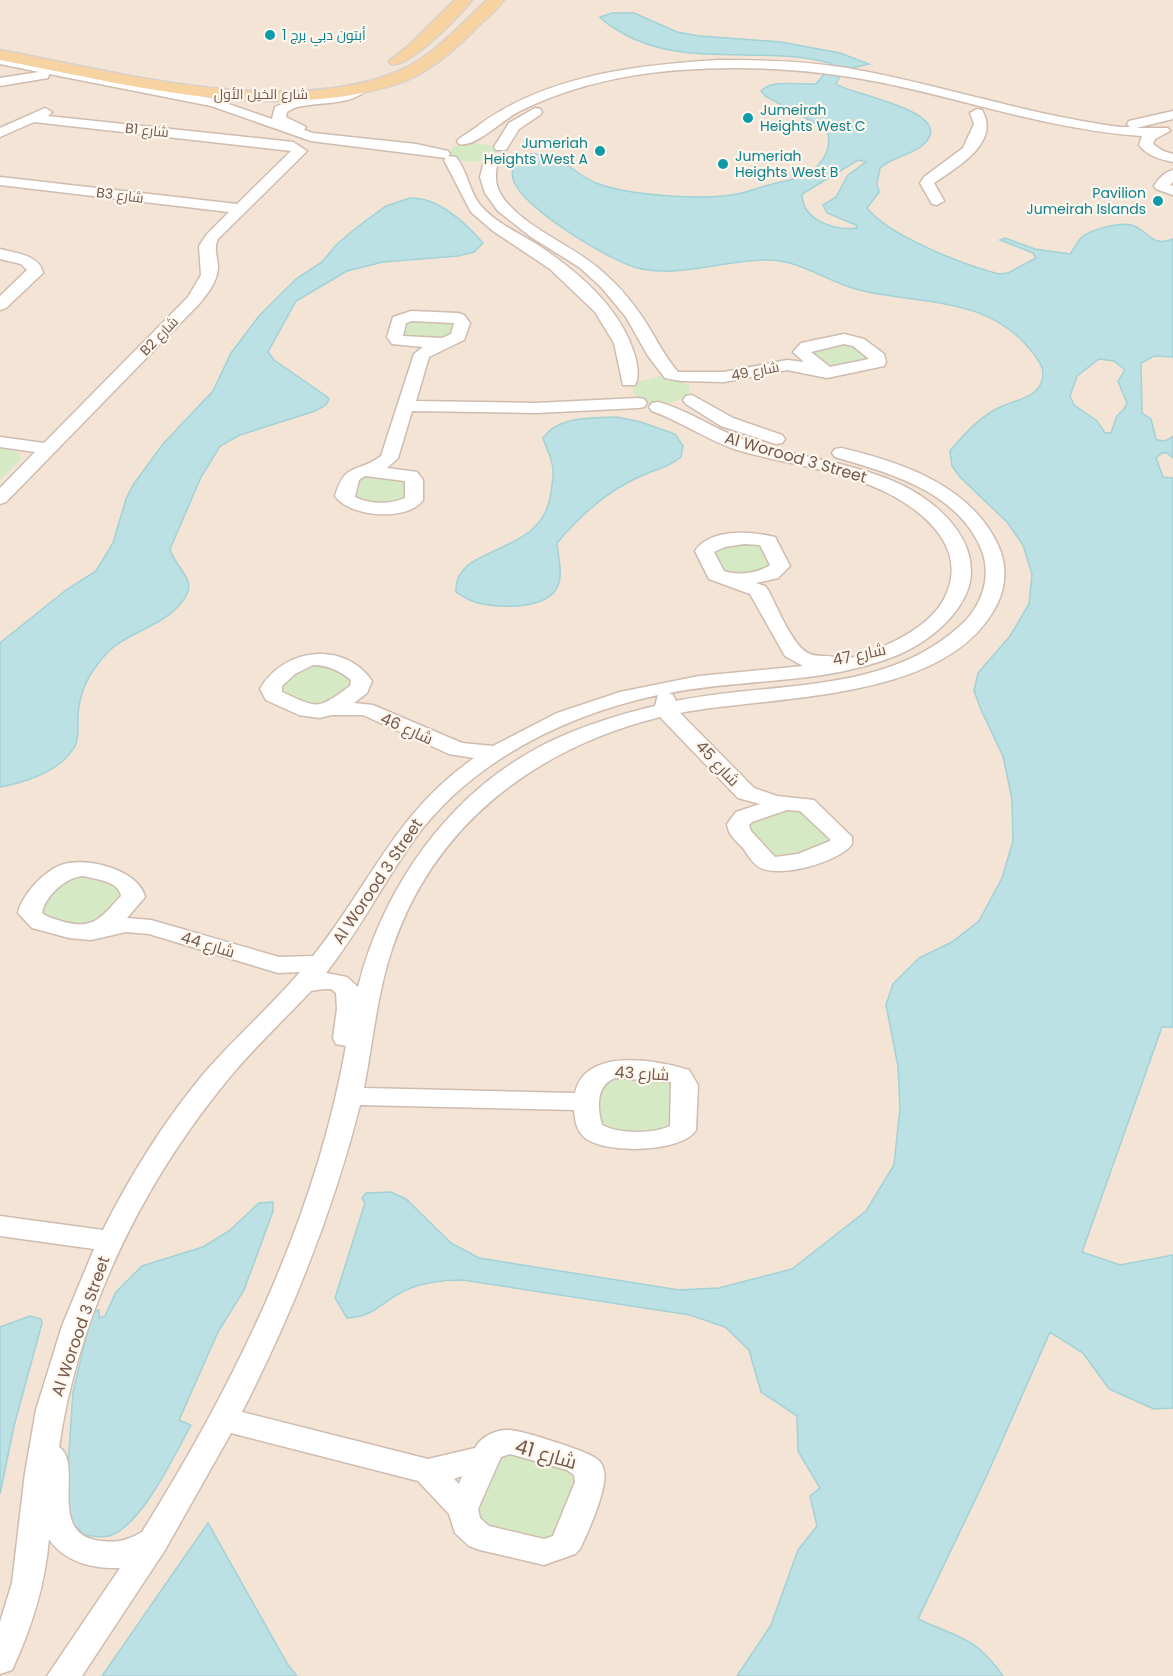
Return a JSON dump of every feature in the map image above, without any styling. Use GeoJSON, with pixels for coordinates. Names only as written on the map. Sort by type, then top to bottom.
{"type":"FeatureCollection","features":[{"type":"Feature","properties":{"kind":"main road"},"geometry":{"type":"LineString","coordinates":[[384,60],[402,49],[456,0]]}},
{"type":"Feature","properties":{"kind":"main road"},"geometry":{"type":"LineString","coordinates":[[0,40],[199,82],[246,87],[322,84],[367,74],[385,67],[413,50],[464,0]]}},
{"type":"Feature","properties":{"kind":"main road"},"geometry":{"type":"LineString","coordinates":[[471,23],[469,14],[480,0]]}},
{"type":"Feature","properties":{"kind":"main road","name":"شارع الخيل الأول"},"geometry":{"type":"LineString","coordinates":[[0,55],[73,72],[182,90],[238,96],[302,96],[365,86],[412,71],[429,62],[496,0]]}},
{"type":"Feature","properties":{"kind":"main road"},"geometry":{"type":"LineString","coordinates":[[0,48],[50,60],[73,72]]}},
{"type":"Feature","properties":{"kind":"main road"},"geometry":{"type":"LineString","coordinates":[[69,51],[225,82],[284,83],[340,75]]}},
{"type":"Feature","properties":{"kind":"street"},"geometry":{"type":"LineString","coordinates":[[0,60],[73,72],[230,107],[279,127],[311,136],[416,148],[457,157]]}},
{"type":"Feature","properties":{"kind":"street"},"geometry":{"type":"LineString","coordinates":[[676,375],[655,357],[637,321],[612,289],[586,266],[523,224],[502,207],[489,188],[487,169],[491,161],[502,154],[501,147],[507,133],[537,111],[567,99],[629,83],[720,71],[724,66]]}},
{"type":"Feature","properties":{"kind":"street"},"geometry":{"type":"LineString","coordinates":[[637,378],[622,345],[601,311],[585,292],[555,265],[501,229],[476,208],[468,198],[457,157],[464,141],[516,108],[572,86],[651,71],[724,66],[810,72],[853,78],[1073,124],[1113,130],[1168,130]]}},
{"type":"Feature","properties":{"kind":"street"},"geometry":{"type":"LineString","coordinates":[[0,68],[12,68],[17,71],[14,75],[0,81]]}},
{"type":"Feature","properties":{"kind":"street"},"geometry":{"type":"LineString","coordinates":[[0,81],[73,72]]}},
{"type":"Feature","properties":{"kind":"street"},"geometry":{"type":"LineString","coordinates":[[703,74],[810,72]]}},
{"type":"Feature","properties":{"kind":"street"},"geometry":{"type":"LineString","coordinates":[[853,78],[979,120],[991,122],[1004,120],[1154,151],[1173,160]]}},
{"type":"Feature","properties":{"kind":"street"},"geometry":{"type":"LineString","coordinates":[[198,100],[297,103],[349,94],[365,86]]}},
{"type":"Feature","properties":{"kind":"street"},"geometry":{"type":"LineString","coordinates":[[297,103],[280,110],[279,119],[295,126],[328,133],[457,157],[491,161]]}},
{"type":"Feature","properties":{"kind":"street"},"geometry":{"type":"LineString","coordinates":[[0,133],[58,105]]}},
{"type":"Feature","properties":{"kind":"street"},"geometry":{"type":"LineString","coordinates":[[1073,124],[1127,125],[1173,115]]}},
{"type":"Feature","properties":{"kind":"street","name":"B1 شارع"},"geometry":{"type":"LineString","coordinates":[[32,118],[263,143],[287,150],[292,155],[290,162]]}},
{"type":"Feature","properties":{"kind":"street"},"geometry":{"type":"LineString","coordinates":[[938,201],[927,183],[963,157],[975,143],[979,120]]}},
{"type":"Feature","properties":{"kind":"street"},"geometry":{"type":"LineString","coordinates":[[1154,151],[1146,140],[1168,130]]}},
{"type":"Feature","properties":{"kind":"street"},"geometry":{"type":"LineString","coordinates":[[464,141],[486,141],[501,147]]}},
{"type":"Feature","properties":{"kind":"street","name":"B2 شارع"},"geometry":{"type":"LineString","coordinates":[[0,498],[201,292],[211,269],[207,246],[209,242],[290,162]]}},
{"type":"Feature","properties":{"kind":"street"},"geometry":{"type":"LineString","coordinates":[[1173,174],[1161,186],[1173,191]]}},
{"type":"Feature","properties":{"kind":"street","name":"B3 شارع"},"geometry":{"type":"LineString","coordinates":[[0,181],[240,209]]}},
{"type":"Feature","properties":{"kind":"street"},"geometry":{"type":"LineString","coordinates":[[501,229],[523,224]]}},
{"type":"Feature","properties":{"kind":"street"},"geometry":{"type":"LineString","coordinates":[[518,241],[540,235]]}},
{"type":"Feature","properties":{"kind":"street"},"geometry":{"type":"LineString","coordinates":[[0,255],[15,260],[26,268],[28,273],[26,283],[0,305]]}},
{"type":"Feature","properties":{"kind":"street"},"geometry":{"type":"LineString","coordinates":[[389,458],[394,466],[414,480],[412,503],[396,507],[353,505],[344,499],[350,477],[355,473],[377,467],[389,458],[422,354],[458,337],[462,323],[460,319],[443,317],[399,320],[395,337],[398,340],[444,343]]}},
{"type":"Feature","properties":{"kind":"street","name":"شارع 49"},"geometry":{"type":"LineString","coordinates":[[637,378],[676,375],[724,377],[787,366],[835,373],[873,365],[879,360],[858,342],[848,339],[807,346],[787,366]]}},
{"type":"Feature","properties":{"kind":"street"},"geometry":{"type":"LineString","coordinates":[[407,342],[422,354]]}},
{"type":"Feature","properties":{"kind":"street"},"geometry":{"type":"LineString","coordinates":[[801,352],[821,370]]}},
{"type":"Feature","properties":{"kind":"street","name":"Al Worood 3 Street"},"geometry":{"type":"LineString","coordinates":[[0,1660],[24,1597],[47,1424],[62,1367],[97,1268],[158,1156],[183,1118],[214,1078],[320,964],[426,809],[470,770],[498,752],[547,725],[603,703],[700,692],[835,686],[900,670],[951,644],[970,629],[984,612],[993,595],[995,569],[992,552],[979,528],[958,506],[939,492],[910,476],[877,463],[750,431],[727,422],[695,396],[695,383],[676,375]]}},
{"type":"Feature","properties":{"kind":"street","name":"شارع 49"},"geometry":{"type":"LineString","coordinates":[[648,405],[683,404],[724,377]]}},
{"type":"Feature","properties":{"kind":"street"},"geometry":{"type":"LineString","coordinates":[[573,405],[637,378]]}},
{"type":"Feature","properties":{"kind":"street"},"geometry":{"type":"LineString","coordinates":[[637,378],[625,392],[648,405]]}},
{"type":"Feature","properties":{"kind":"street"},"geometry":{"type":"LineString","coordinates":[[407,406],[536,408],[573,405],[648,405]]}},
{"type":"Feature","properties":{"kind":"street","name":"Al Worood 3 Street"},"geometry":{"type":"LineString","coordinates":[[63,1676],[154,1541],[193,1478],[269,1330],[293,1273],[338,1142],[375,966],[388,931],[404,899],[444,836],[497,784],[529,762],[564,743],[604,727],[664,710],[738,677],[818,671],[848,665],[899,648],[935,622],[949,608],[960,585],[962,562],[954,539],[941,523],[905,495],[883,483],[830,465],[738,444],[681,415],[648,405]]}},
{"type":"Feature","properties":{"kind":"street"},"geometry":{"type":"LineString","coordinates":[[0,442],[48,449]]}},
{"type":"Feature","properties":{"kind":"street"},"geometry":{"type":"LineString","coordinates":[[365,471],[403,473]]}},
{"type":"Feature","properties":{"kind":"street"},"geometry":{"type":"LineString","coordinates":[[755,538],[768,541],[780,566],[764,582],[719,577],[713,572],[704,551],[708,545],[755,538]]}},
{"type":"Feature","properties":{"kind":"street"},"geometry":{"type":"LineString","coordinates":[[700,692],[729,672],[770,667],[784,658],[788,647],[764,582]]}},
{"type":"Feature","properties":{"kind":"street","name":"شارع 47"},"geometry":{"type":"LineString","coordinates":[[788,647],[798,657],[820,662],[880,648],[899,648]]}},
{"type":"Feature","properties":{"kind":"street","name":"شارع 46"},"geometry":{"type":"LineString","coordinates":[[363,699],[362,681],[357,674],[320,658],[298,663],[274,681],[270,688],[277,699],[306,711],[319,712],[363,699],[448,746],[477,752],[498,752]]}},
{"type":"Feature","properties":{"kind":"street"},"geometry":{"type":"LineString","coordinates":[[664,710],[664,700],[669,696],[717,685],[738,677]]}},
{"type":"Feature","properties":{"kind":"street","name":"شارع 45"},"geometry":{"type":"LineString","coordinates":[[690,733],[690,719],[700,692]]}},
{"type":"Feature","properties":{"kind":"street","name":"شارع 45"},"geometry":{"type":"LineString","coordinates":[[664,710],[690,733],[746,793],[785,803],[799,803],[811,808],[841,837],[841,844],[834,849],[786,865],[775,865],[765,861],[739,832],[738,824],[744,817],[748,806],[746,793]]}},
{"type":"Feature","properties":{"kind":"street","name":"شارع 46"},"geometry":{"type":"LineString","coordinates":[[448,746],[470,770]]}},
{"type":"Feature","properties":{"kind":"street"},"geometry":{"type":"LineString","coordinates":[[470,770],[490,772],[497,784]]}},
{"type":"Feature","properties":{"kind":"street"},"geometry":{"type":"LineString","coordinates":[[744,817],[785,803]]}},
{"type":"Feature","properties":{"kind":"street","name":"شارع 44"},"geometry":{"type":"LineString","coordinates":[[151,927],[139,913],[132,889],[126,882],[76,868],[58,876],[30,908],[30,913],[36,921],[79,934],[126,925],[151,927],[264,962],[292,966],[320,964]]}},
{"type":"Feature","properties":{"kind":"street"},"geometry":{"type":"LineString","coordinates":[[103,928],[133,897]]}},
{"type":"Feature","properties":{"kind":"street"},"geometry":{"type":"LineString","coordinates":[[264,962],[295,992],[314,981],[328,980],[340,984],[348,991],[350,999],[345,1044],[351,1084],[588,1102]]}},
{"type":"Feature","properties":{"kind":"street"},"geometry":{"type":"LineString","coordinates":[[0,1226],[111,1241]]}},
{"type":"Feature","properties":{"kind":"street","name":"شارع 41"},"geometry":{"type":"LineString","coordinates":[[223,1419],[428,1471],[456,1466],[483,1457],[489,1449],[498,1444],[510,1442],[584,1463],[591,1475],[569,1540],[558,1549],[544,1552],[480,1537],[466,1524],[463,1509],[428,1471]]}},
{"type":"Feature","properties":{"kind":"street"},"geometry":{"type":"LineString","coordinates":[[47,1424],[54,1477],[56,1521],[65,1539],[82,1551],[106,1556],[131,1552],[154,1541]]}},
{"type":"Feature","properties":{"kind":"street"},"geometry":{"type":"LineString","coordinates":[[463,1509],[483,1457]]}},
{"type":"Feature","properties":{"kind":"shaded area"},"geometry":{"type":"Polygon","coordinates":[[[0,0],[1173,0],[1173,1676],[0,1676],[0,0]]]}},
{"type":"Feature","properties":{"kind":"green space"},"geometry":{"type":"Polygon","coordinates":[[[473,143],[493,146],[497,152],[486,159],[473,162],[459,160],[449,153],[453,147],[473,143]]]}},
{"type":"Feature","properties":{"kind":"green space"},"geometry":{"type":"Polygon","coordinates":[[[407,320],[455,321],[451,339],[402,338],[407,320]]]}},
{"type":"Feature","properties":{"kind":"green space"},"geometry":{"type":"Polygon","coordinates":[[[850,343],[870,359],[826,369],[808,349],[850,343]]]}},
{"type":"Feature","properties":{"kind":"green space"},"geometry":{"type":"Polygon","coordinates":[[[660,376],[677,379],[689,386],[689,395],[683,399],[659,404],[637,397],[632,391],[637,382],[660,376]]]}},
{"type":"Feature","properties":{"kind":"green space"},"geometry":{"type":"Polygon","coordinates":[[[0,448],[17,452],[22,458],[0,480],[0,448]]]}},
{"type":"Feature","properties":{"kind":"green space"},"geometry":{"type":"Polygon","coordinates":[[[361,476],[408,477],[407,499],[395,504],[353,502],[354,479],[361,476]]]}},
{"type":"Feature","properties":{"kind":"green space"},"geometry":{"type":"Polygon","coordinates":[[[754,541],[766,546],[771,570],[722,575],[711,546],[754,541]]]}},
{"type":"Feature","properties":{"kind":"green space"},"geometry":{"type":"Polygon","coordinates":[[[321,664],[352,677],[353,686],[319,707],[278,693],[277,683],[305,665],[321,664]]]}},
{"type":"Feature","properties":{"kind":"green space"},"geometry":{"type":"Polygon","coordinates":[[[795,807],[832,835],[831,843],[792,857],[776,857],[767,852],[746,830],[747,822],[795,807]]]}},
{"type":"Feature","properties":{"kind":"green space"},"geometry":{"type":"Polygon","coordinates":[[[78,876],[121,886],[123,897],[88,929],[39,918],[36,906],[61,880],[78,876]]]}},
{"type":"Feature","properties":{"kind":"green space"},"geometry":{"type":"Polygon","coordinates":[[[605,1077],[670,1080],[674,1084],[676,1126],[666,1133],[609,1132],[596,1126],[597,1084],[605,1077]]]}},
{"type":"Feature","properties":{"kind":"green space"},"geometry":{"type":"Polygon","coordinates":[[[506,1451],[572,1466],[583,1476],[551,1542],[486,1526],[473,1516],[493,1460],[506,1451]]]}},
{"type":"Feature","properties":{"kind":"water"},"geometry":{"type":"Polygon","coordinates":[[[612,13],[634,13],[677,32],[699,36],[781,42],[840,53],[869,64],[843,70],[836,84],[914,113],[926,122],[931,132],[920,147],[880,168],[877,184],[879,192],[867,208],[892,229],[948,257],[999,274],[1008,273],[1036,258],[1033,253],[1000,240],[1005,238],[1035,249],[1070,254],[1085,235],[1112,226],[1131,225],[1155,240],[1173,239],[1173,357],[1154,356],[1141,363],[1142,413],[1151,419],[1156,439],[1165,440],[1173,436],[1173,458],[1167,453],[1162,453],[1156,458],[1163,477],[1173,478],[1173,1027],[1162,1027],[1082,1252],[1120,1265],[1173,1255],[1173,1408],[1154,1409],[1109,1389],[1083,1353],[1050,1332],[987,1475],[918,1619],[974,1645],[1003,1676],[737,1676],[771,1625],[798,1550],[817,1526],[810,1496],[820,1488],[798,1451],[797,1416],[761,1392],[749,1350],[725,1327],[690,1315],[463,1280],[448,1280],[413,1287],[365,1315],[357,1317],[347,1318],[335,1298],[365,1203],[362,1198],[366,1193],[391,1192],[406,1199],[451,1243],[479,1258],[679,1290],[719,1288],[792,1269],[866,1211],[894,1165],[900,1108],[898,1066],[886,1005],[893,984],[919,958],[952,942],[979,921],[1002,878],[1013,841],[1012,799],[1003,756],[974,691],[978,673],[1010,636],[1029,604],[1032,574],[1023,545],[1007,522],[960,477],[952,466],[950,451],[989,413],[1035,392],[1042,378],[1043,371],[1040,364],[1015,334],[995,320],[974,311],[952,305],[856,289],[791,263],[779,261],[751,261],[672,271],[641,269],[610,257],[551,220],[521,193],[514,182],[513,167],[517,159],[525,155],[552,157],[590,180],[613,188],[670,196],[710,197],[742,193],[799,177],[810,172],[819,164],[827,150],[829,139],[826,129],[765,96],[761,91],[766,87],[779,84],[816,84],[832,65],[830,63],[804,58],[698,54],[672,50],[646,44],[622,33],[600,17],[612,13]],[[858,160],[802,194],[803,203],[813,217],[839,228],[857,228],[856,225],[827,213],[823,205],[836,197],[848,175],[866,162],[858,160]],[[1099,359],[1077,376],[1070,396],[1074,405],[1097,421],[1105,433],[1111,433],[1117,416],[1127,403],[1118,381],[1125,370],[1114,361],[1099,359]]]}},
{"type":"Feature","properties":{"kind":"water"},"geometry":{"type":"Polygon","coordinates":[[[410,198],[431,202],[451,213],[483,243],[474,252],[458,256],[383,262],[347,271],[296,301],[268,352],[274,360],[326,396],[329,399],[326,405],[315,411],[240,435],[220,446],[201,477],[170,549],[188,582],[187,594],[171,613],[115,646],[95,667],[81,697],[77,738],[69,755],[42,774],[0,787],[0,643],[66,590],[96,571],[113,543],[126,499],[133,485],[163,444],[213,391],[231,353],[259,316],[296,279],[322,262],[337,244],[356,228],[386,206],[410,198]]]}},
{"type":"Feature","properties":{"kind":"water"},"geometry":{"type":"Polygon","coordinates":[[[616,417],[641,422],[675,434],[683,446],[681,457],[669,465],[622,486],[598,502],[576,522],[557,543],[559,581],[553,593],[544,600],[520,606],[493,606],[472,601],[456,592],[459,576],[469,565],[517,540],[533,529],[545,513],[551,492],[553,469],[543,438],[550,431],[567,422],[587,418],[616,417]]]}},
{"type":"Feature","properties":{"kind":"water"},"geometry":{"type":"Polygon","coordinates":[[[273,1202],[273,1211],[244,1290],[218,1332],[179,1420],[191,1425],[156,1488],[145,1505],[121,1530],[106,1537],[85,1535],[71,1522],[67,1511],[67,1482],[73,1392],[92,1312],[99,1310],[99,1318],[105,1316],[116,1292],[142,1266],[203,1247],[229,1231],[259,1203],[273,1202]]]}},
{"type":"Feature","properties":{"kind":"water"},"geometry":{"type":"Polygon","coordinates":[[[30,1316],[41,1319],[42,1323],[14,1426],[0,1494],[0,1327],[30,1316]]]}},
{"type":"Feature","properties":{"kind":"water"},"geometry":{"type":"Polygon","coordinates":[[[208,1523],[288,1665],[297,1676],[102,1676],[208,1523]]]}},
{"type":"Feature","properties":{"kind":"place","name":"أبتون دبي برج 1"},"geometry":{"type":"Point","coordinates":[270,35]}},
{"type":"Feature","properties":{"kind":"place","name":"Jumeirah Heights West C"},"geometry":{"type":"Point","coordinates":[748,118]}},
{"type":"Feature","properties":{"kind":"place","name":"Jumeriah Heights West A"},"geometry":{"type":"Point","coordinates":[600,151]}},
{"type":"Feature","properties":{"kind":"place","name":"Jumeriah Heights West B"},"geometry":{"type":"Point","coordinates":[723,164]}},
{"type":"Feature","properties":{"kind":"place","name":"Pavilion Jumeirah Islands"},"geometry":{"type":"Point","coordinates":[1158,201]}}]}
